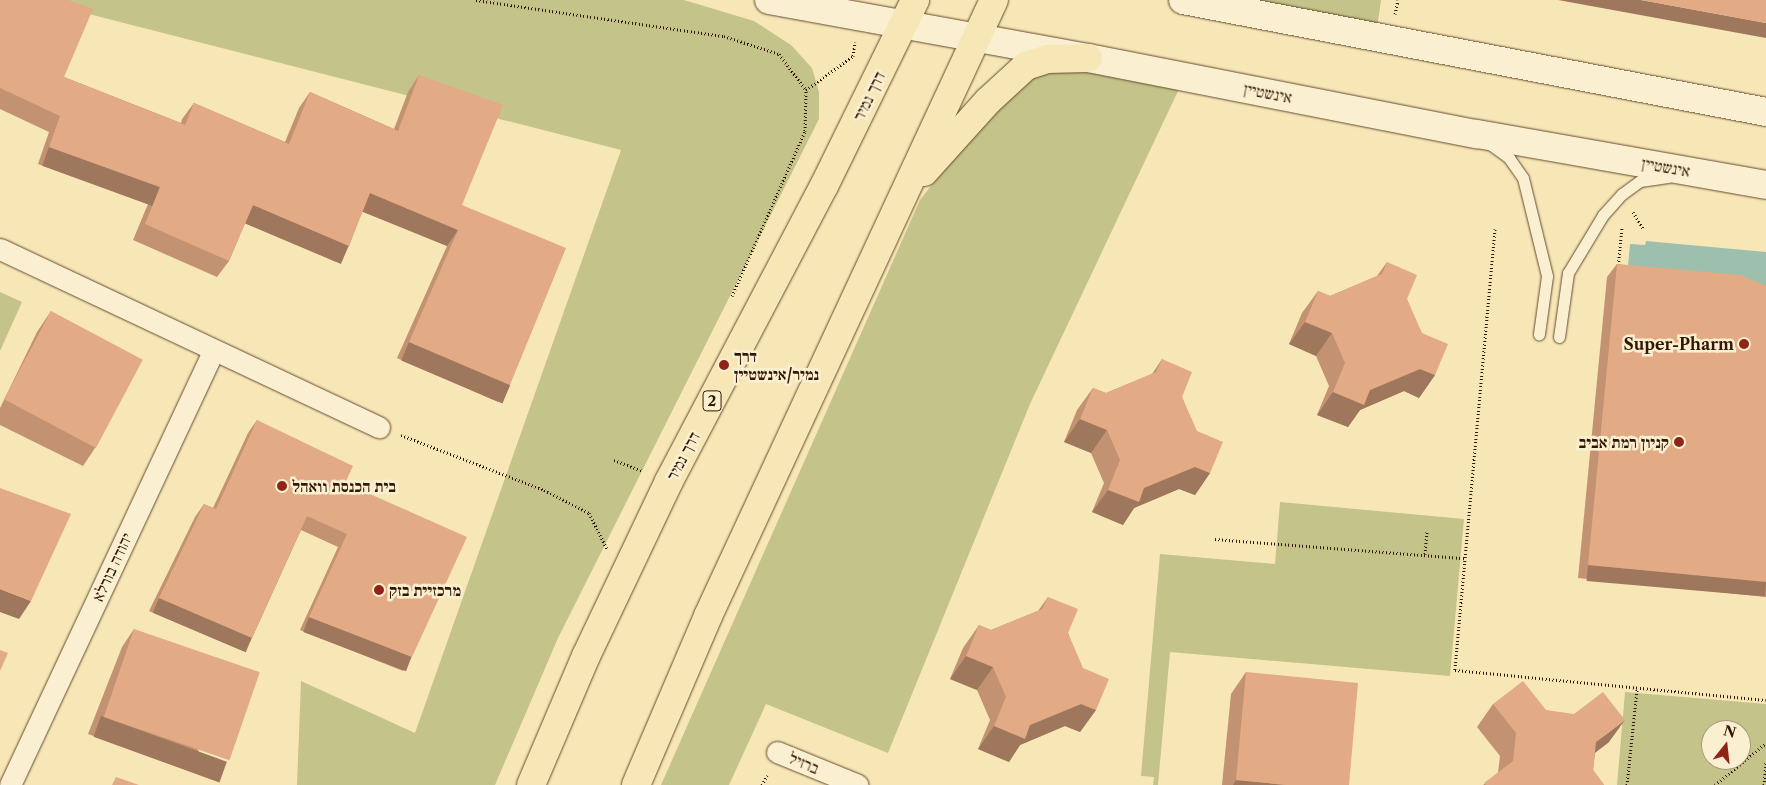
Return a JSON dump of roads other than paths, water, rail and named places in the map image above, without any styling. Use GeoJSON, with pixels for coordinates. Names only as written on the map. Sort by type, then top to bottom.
{"type":"FeatureCollection","features":[{"type":"Feature","properties":{"kind":"highway"},"geometry":{"type":"LineString","coordinates":[[636,785],[708,616],[994,0]]}},
{"type":"Feature","properties":{"kind":"highway","name":"דרך נמיר"},"geometry":{"type":"LineString","coordinates":[[531,785],[622,580],[670,481],[824,186],[910,12]]}},
{"type":"Feature","properties":{"kind":"highway"},"geometry":{"type":"LineString","coordinates":[[902,196],[988,101],[1026,66],[1046,60],[1088,58]]}},
{"type":"Feature","properties":{"kind":"street","name":"אינשטיין"},"geometry":{"type":"LineString","coordinates":[[769,0],[860,14],[910,12],[978,37],[1477,134],[1766,185]]}},
{"type":"Feature","properties":{"kind":"street"},"geometry":{"type":"LineString","coordinates":[[1183,0],[1766,112]]}},
{"type":"Feature","properties":{"kind":"street"},"geometry":{"type":"LineString","coordinates":[[0,249],[379,427]]}},
{"type":"Feature","properties":{"kind":"street","name":"יהודה בורלא"},"geometry":{"type":"LineString","coordinates":[[10,785],[214,350]]}},
{"type":"Feature","properties":{"kind":"street","name":"ברזיל"},"geometry":{"type":"LineString","coordinates":[[777,752],[858,785]]}},
{"type":"Feature","properties":{"kind":"lane"},"geometry":{"type":"LineString","coordinates":[[1477,134],[1508,158],[1523,178],[1547,276],[1539,334]]}},
{"type":"Feature","properties":{"kind":"lane"},"geometry":{"type":"LineString","coordinates":[[1559,337],[1568,274],[1603,215],[1622,194],[1640,181],[1697,173]]}},
{"type":"Feature","properties":{"kind":"place","name":"Super-Pharm"},"geometry":{"type":"Point","coordinates":[1744,344]}},
{"type":"Feature","properties":{"kind":"place","name":"דרך נמיר/אינשטיין"},"geometry":{"type":"Point","coordinates":[724,365]}},
{"type":"Feature","properties":{"kind":"place","name":"קניון רמת אביב"},"geometry":{"type":"Point","coordinates":[1679,442]}},
{"type":"Feature","properties":{"kind":"place","name":"בית הכנסת וואהל"},"geometry":{"type":"Point","coordinates":[282,486]}},
{"type":"Feature","properties":{"kind":"place","name":"מרכזיית בזק"},"geometry":{"type":"Point","coordinates":[379,590]}}]}
